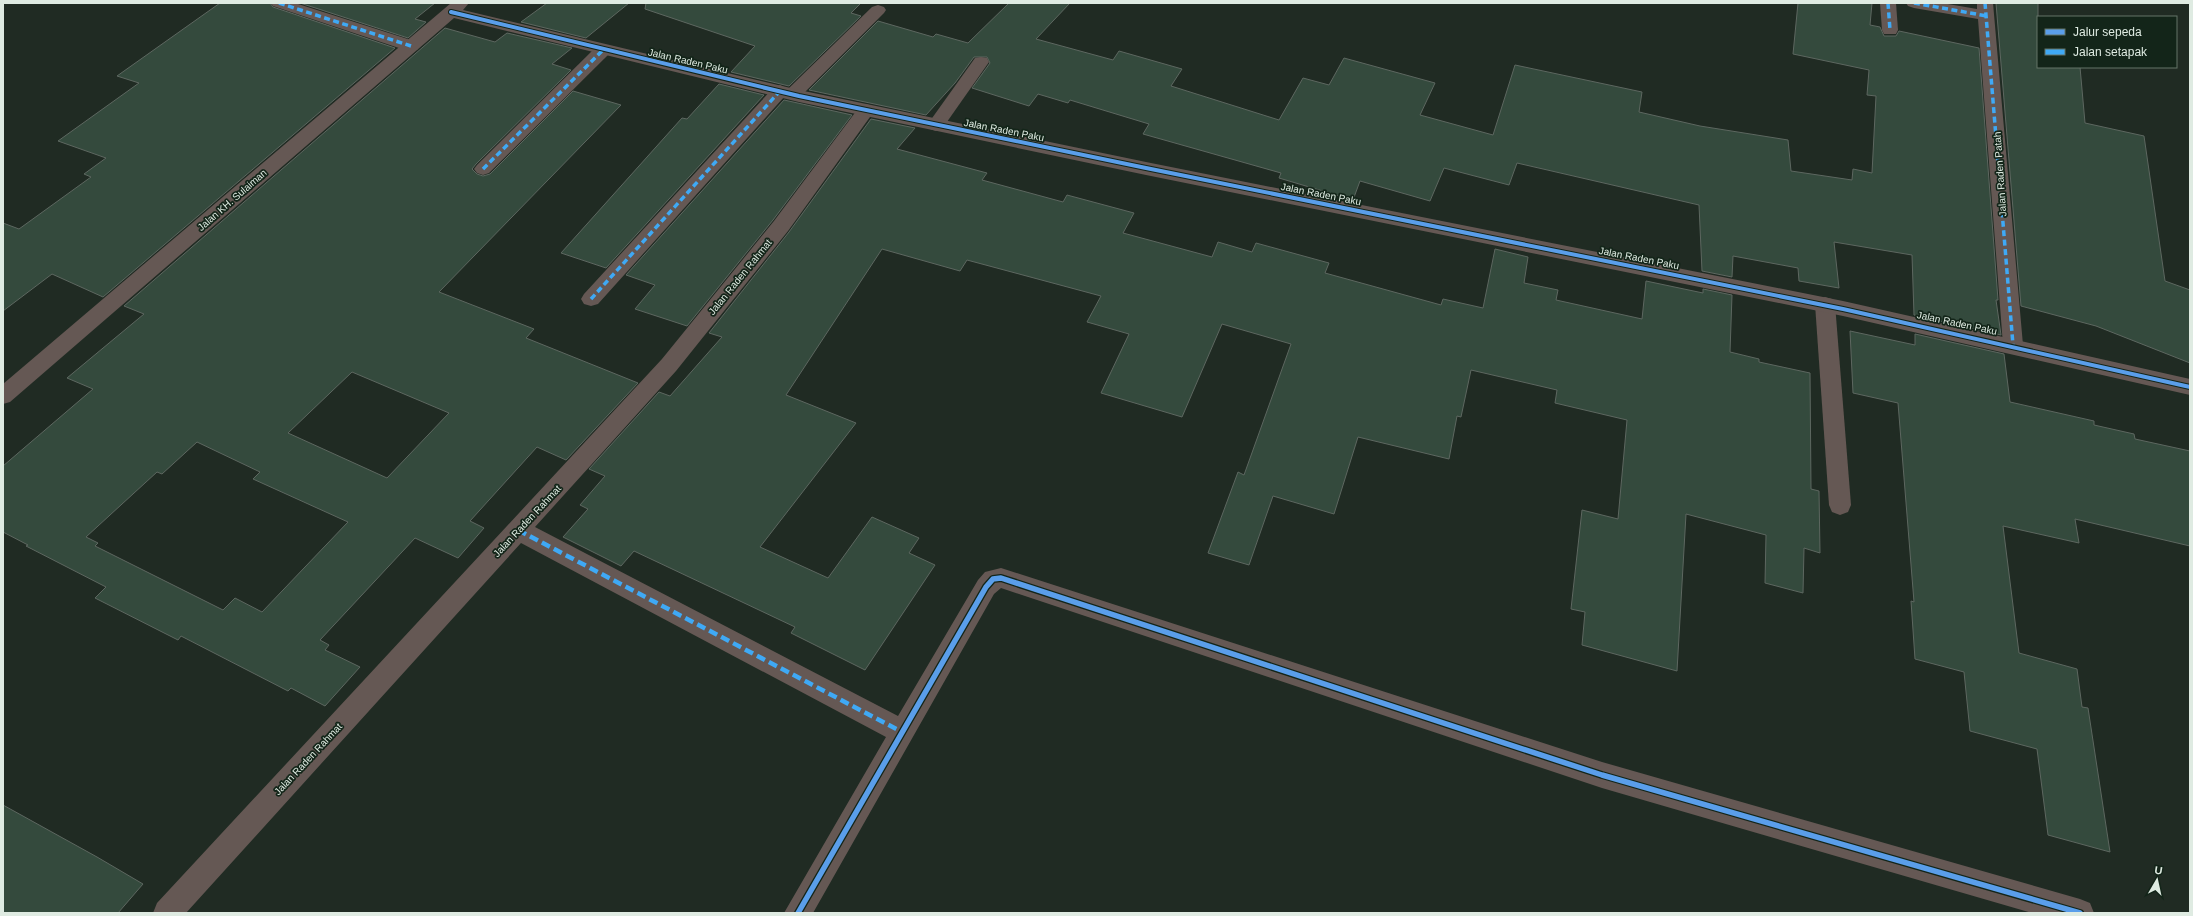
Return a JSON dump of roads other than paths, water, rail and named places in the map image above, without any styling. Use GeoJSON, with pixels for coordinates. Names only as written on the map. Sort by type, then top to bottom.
{"type":"FeatureCollection","features":[{"type":"Feature","properties":{"kind":"street"},"geometry":{"type":"LineString","coordinates":[[279,3],[411,46]]}},
{"type":"Feature","properties":{"kind":"street"},"geometry":{"type":"LineString","coordinates":[[1888,3],[1890,30]]}},
{"type":"Feature","properties":{"kind":"street"},"geometry":{"type":"LineString","coordinates":[[1914,3],[1986,10]]}},
{"type":"Feature","properties":{"kind":"street","name":"Jalan KH. Sulaiman"},"geometry":{"type":"LineString","coordinates":[[3,396],[456,8]]}},
{"type":"Feature","properties":{"kind":"street","name":"Jalan Raden Paku"},"geometry":{"type":"LineString","coordinates":[[456,8],[603,50],[786,93],[936,125],[1825,304],[2012,345],[2190,387]]}},
{"type":"Feature","properties":{"kind":"street"},"geometry":{"type":"LineString","coordinates":[[591,299],[786,93],[878,10]]}},
{"type":"Feature","properties":{"kind":"street","name":"Jalan Raden Patah"},"geometry":{"type":"LineString","coordinates":[[1986,10],[2012,345]]}},
{"type":"Feature","properties":{"kind":"street"},"geometry":{"type":"LineString","coordinates":[[483,169],[603,50]]}},
{"type":"Feature","properties":{"kind":"street","name":"Jalan Raden Rahmat"},"geometry":{"type":"LineString","coordinates":[[167,913],[670,365],[781,226],[866,110]]}},
{"type":"Feature","properties":{"kind":"street"},"geometry":{"type":"LineString","coordinates":[[1825,304],[1840,505]]}},
{"type":"Feature","properties":{"kind":"street"},"geometry":{"type":"LineString","coordinates":[[518,530],[902,732]]}},
{"type":"Feature","properties":{"kind":"street"},"geometry":{"type":"LineString","coordinates":[[798,913],[986,587],[993,579],[1007,579],[1602,775],[2080,913]]}},
{"type":"Feature","properties":{"kind":"lane"},"geometry":{"type":"LineString","coordinates":[[936,125],[981,62]]}}]}
